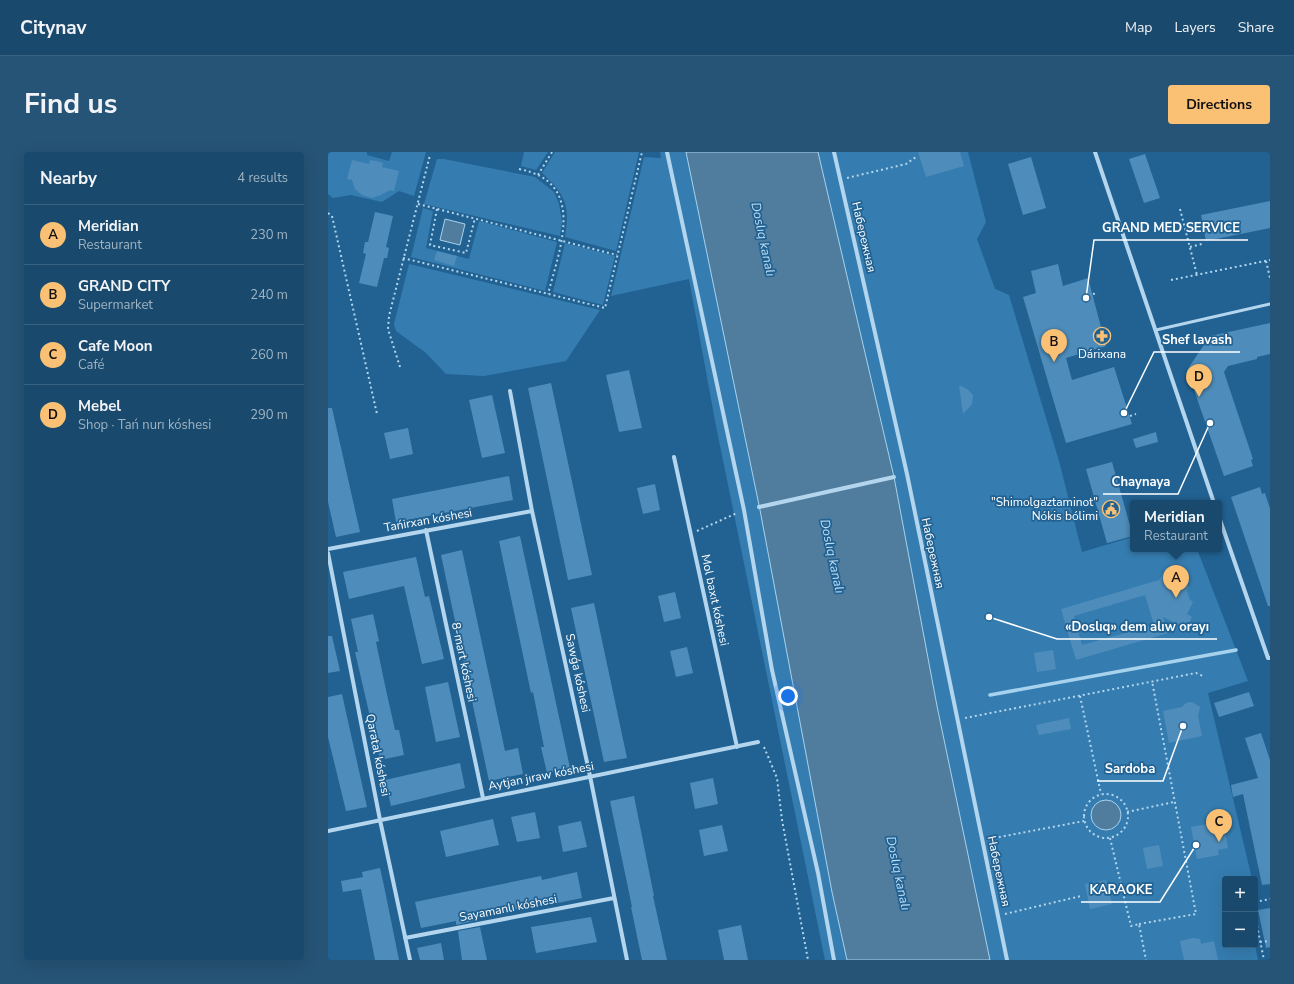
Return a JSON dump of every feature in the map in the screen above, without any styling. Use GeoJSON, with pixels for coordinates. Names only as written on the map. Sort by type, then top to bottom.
{"type":"FeatureCollection","features":[{"type":"Feature","properties":{"kind":"street"},"geometry":{"type":"LineString","coordinates":[[667,152],[744,510],[772,670],[818,873],[834,960]]}},
{"type":"Feature","properties":{"kind":"street","name":"Набережная"},"geometry":{"type":"LineString","coordinates":[[834,152],[907,474],[1007,960]]}},
{"type":"Feature","properties":{"kind":"street"},"geometry":{"type":"LineString","coordinates":[[1095,152],[1213,500]]}},
{"type":"Feature","properties":{"kind":"street","name":"Sawǵa kóshesi"},"geometry":{"type":"LineString","coordinates":[[510,391],[532,511],[590,776],[627,960]]}},
{"type":"Feature","properties":{"kind":"street","name":"Mol baxıt kóshesi"},"geometry":{"type":"LineString","coordinates":[[674,457],[737,747]]}},
{"type":"Feature","properties":{"kind":"street"},"geometry":{"type":"LineString","coordinates":[[759,507],[894,478]]}},
{"type":"Feature","properties":{"kind":"street","name":"Tańirxan kóshesi"},"geometry":{"type":"LineString","coordinates":[[328,549],[532,511]]}},
{"type":"Feature","properties":{"kind":"street"},"geometry":{"type":"LineString","coordinates":[[1222,525],[1269,658]]}},
{"type":"Feature","properties":{"kind":"street","name":"8-mart kóshesi"},"geometry":{"type":"LineString","coordinates":[[426,530],[483,798]]}},
{"type":"Feature","properties":{"kind":"street","name":"Qaratal kóshesi"},"geometry":{"type":"LineString","coordinates":[[328,553],[380,820],[410,960]]}},
{"type":"Feature","properties":{"kind":"street","name":"Aytjan jıraw kóshesi"},"geometry":{"type":"LineString","coordinates":[[328,831],[758,742]]}},
{"type":"Feature","properties":{"kind":"street","name":"Sayamanlı kóshesi"},"geometry":{"type":"LineString","coordinates":[[406,938],[614,898]]}},
{"type":"Feature","properties":{"kind":"lane"},"geometry":{"type":"LineString","coordinates":[[1156,330],[1270,304]]}},
{"type":"Feature","properties":{"kind":"path"},"geometry":{"type":"LineString","coordinates":[[538,175],[552,152]]}},
{"type":"Feature","properties":{"kind":"path"},"geometry":{"type":"LineString","coordinates":[[403,258],[605,308],[642,152]]}},
{"type":"Feature","properties":{"kind":"path"},"geometry":{"type":"LineString","coordinates":[[400,367],[388,329],[389,316],[430,155]]}},
{"type":"Feature","properties":{"kind":"path"},"geometry":{"type":"LineString","coordinates":[[840,180],[906,164],[916,157]]}},
{"type":"Feature","properties":{"kind":"path"},"geometry":{"type":"LineString","coordinates":[[519,169],[538,175],[557,191],[563,204],[564,221],[562,239],[548,294]]}},
{"type":"Feature","properties":{"kind":"path"},"geometry":{"type":"LineString","coordinates":[[418,204],[562,239],[617,255]]}},
{"type":"Feature","properties":{"kind":"path"},"geometry":{"type":"LineString","coordinates":[[438,209],[430,245],[466,253],[475,218]]}},
{"type":"Feature","properties":{"kind":"path"},"geometry":{"type":"LineString","coordinates":[[1180,209],[1197,275]]}},
{"type":"Feature","properties":{"kind":"path"},"geometry":{"type":"LineString","coordinates":[[328,212],[332,216],[377,414]]}},
{"type":"Feature","properties":{"kind":"path"},"geometry":{"type":"LineString","coordinates":[[1190,247],[1202,244]]}},
{"type":"Feature","properties":{"kind":"path"},"geometry":{"type":"LineString","coordinates":[[1171,280],[1270,260]]}},
{"type":"Feature","properties":{"kind":"path"},"geometry":{"type":"LineString","coordinates":[[1266,261],[1270,278]]}},
{"type":"Feature","properties":{"kind":"path"},"geometry":{"type":"LineString","coordinates":[[1093,294],[1098,293]]}},
{"type":"Feature","properties":{"kind":"path"},"geometry":{"type":"LineString","coordinates":[[1130,416],[1136,414]]}},
{"type":"Feature","properties":{"kind":"path"},"geometry":{"type":"LineString","coordinates":[[690,533],[744,510]]}},
{"type":"Feature","properties":{"kind":"path"},"geometry":{"type":"LineString","coordinates":[[958,719],[1196,673],[1203,676]]}},
{"type":"Feature","properties":{"kind":"path"},"geometry":{"type":"LineString","coordinates":[[1110,838],[1131,926],[1196,914],[1152,681]]}},
{"type":"Feature","properties":{"kind":"path"},"geometry":{"type":"LineString","coordinates":[[1080,696],[1101,794]]}},
{"type":"Feature","properties":{"kind":"path"},"geometry":{"type":"LineString","coordinates":[[758,742],[766,748],[777,778],[782,820],[808,960]]}},
{"type":"Feature","properties":{"kind":"path"},"geometry":{"type":"LineString","coordinates":[[1101,794],[1116,797],[1122,802],[1127,812],[1127,823],[1123,830],[1110,838],[1103,838],[1090,833],[1084,821],[1083,814],[1089,801],[1101,794]]}},
{"type":"Feature","properties":{"kind":"path"},"geometry":{"type":"LineString","coordinates":[[1127,812],[1174,802]]}},
{"type":"Feature","properties":{"kind":"path"},"geometry":{"type":"LineString","coordinates":[[982,840],[1084,821]]}},
{"type":"Feature","properties":{"kind":"path"},"geometry":{"type":"LineString","coordinates":[[998,916],[1081,896]]}},
{"type":"Feature","properties":{"kind":"path"},"geometry":{"type":"LineString","coordinates":[[1258,901],[1270,899]]}},
{"type":"Feature","properties":{"kind":"path"},"geometry":{"type":"LineString","coordinates":[[1139,924],[1146,960]]}},
{"type":"Feature","properties":{"kind":"path"},"geometry":{"type":"LineString","coordinates":[[1258,932],[1264,960]]}},
{"type":"Feature","properties":{"kind":"path"},"geometry":{"type":"LineString","coordinates":[[1260,942],[1270,941]]}},
{"type":"Feature","properties":{"kind":"shaded area"},"geometry":{"type":"Polygon","coordinates":[[[328,152],[367,152],[367,155],[389,161],[392,152],[426,152],[414,196],[399,191],[382,202],[351,195],[333,198],[328,194],[328,152]]]}},
{"type":"Feature","properties":{"kind":"shaded area"},"geometry":{"type":"Polygon","coordinates":[[[524,152],[548,152],[536,170],[521,166],[524,152]]]}},
{"type":"Feature","properties":{"kind":"shaded area"},"geometry":{"type":"Polygon","coordinates":[[[555,152],[639,152],[616,251],[565,237],[567,217],[564,201],[561,194],[542,173],[555,152]]]}},
{"type":"Feature","properties":{"kind":"shaded area"},"geometry":{"type":"Polygon","coordinates":[[[660,152],[968,152],[986,222],[977,239],[995,289],[1009,295],[1059,461],[1082,552],[1130,538],[1130,552],[1198,552],[1248,681],[1208,693],[1251,876],[1222,876],[1222,948],[1256,948],[1258,960],[825,960],[716,426],[689,279],[611,296],[644,157],[661,158],[660,152]]]}},
{"type":"Feature","properties":{"kind":"shaded area"},"geometry":{"type":"Polygon","coordinates":[[[437,159],[444,159],[535,177],[554,192],[559,204],[562,222],[560,236],[424,204],[437,159]]]}},
{"type":"Feature","properties":{"kind":"shaded area"},"geometry":{"type":"Polygon","coordinates":[[[423,208],[433,211],[426,248],[469,259],[479,221],[557,242],[545,291],[411,257],[423,208]]]}},
{"type":"Feature","properties":{"kind":"shaded area"},"geometry":{"type":"Polygon","coordinates":[[[565,243],[615,256],[603,305],[553,292],[565,243]]]}},
{"type":"Feature","properties":{"kind":"shaded area"},"geometry":{"type":"Polygon","coordinates":[[[409,264],[600,310],[566,361],[484,376],[446,374],[426,353],[396,331],[394,324],[409,264]]]}},
{"type":"Feature","properties":{"kind":"water","name":"Doslıq kanalı"},"geometry":{"type":"Polygon","coordinates":[[[686,152],[818,152],[894,477],[937,706],[990,960],[847,960],[832,892],[760,510],[686,152]]]}},
{"type":"Feature","properties":{"kind":"water"},"geometry":{"type":"Polygon","coordinates":[[[445,219],[465,224],[460,245],[440,240],[445,219]]]}},
{"type":"Feature","properties":{"kind":"water"},"geometry":{"type":"Polygon","coordinates":[[[1106,800],[1117,804],[1121,815],[1117,826],[1106,830],[1095,826],[1091,815],[1095,804],[1106,800]]]}},
{"type":"Feature","properties":{"kind":"building"},"geometry":{"type":"Polygon","coordinates":[[[918,152],[960,152],[964,166],[926,177],[918,152]]]}},
{"type":"Feature","properties":{"kind":"building"},"geometry":{"type":"Polygon","coordinates":[[[1145,154],[1160,198],[1144,203],[1129,159],[1145,154]]]}},
{"type":"Feature","properties":{"kind":"building"},"geometry":{"type":"Polygon","coordinates":[[[1031,157],[1046,208],[1023,215],[1008,164],[1031,157]]]}},
{"type":"Feature","properties":{"kind":"building"},"geometry":{"type":"Polygon","coordinates":[[[352,160],[369,164],[370,160],[376,161],[383,163],[382,167],[399,171],[394,191],[390,190],[372,198],[362,195],[355,189],[352,180],[347,179],[352,160]]]}},
{"type":"Feature","properties":{"kind":"building"},"geometry":{"type":"Polygon","coordinates":[[[1270,201],[1270,228],[1206,241],[1201,215],[1270,201]]]}},
{"type":"Feature","properties":{"kind":"building"},"geometry":{"type":"Polygon","coordinates":[[[375,212],[393,216],[386,247],[389,248],[387,258],[384,258],[377,287],[359,283],[366,254],[363,253],[365,242],[368,242],[375,212]]]}},
{"type":"Feature","properties":{"kind":"building"},"geometry":{"type":"Polygon","coordinates":[[[437,251],[457,256],[454,266],[434,260],[437,251]]]}},
{"type":"Feature","properties":{"kind":"building"},"geometry":{"type":"Polygon","coordinates":[[[1058,264],[1063,286],[1088,278],[1106,346],[1066,358],[1072,380],[1114,367],[1132,424],[1066,443],[1023,297],[1036,293],[1031,271],[1058,264]]]}},
{"type":"Feature","properties":{"kind":"building"},"geometry":{"type":"Polygon","coordinates":[[[1270,323],[1270,354],[1257,357],[1257,359],[1228,366],[1224,372],[1253,459],[1251,460],[1253,466],[1224,476],[1187,370],[1210,336],[1270,323]]]}},
{"type":"Feature","properties":{"kind":"building"},"geometry":{"type":"Polygon","coordinates":[[[629,370],[642,428],[619,432],[606,375],[629,370]]]}},
{"type":"Feature","properties":{"kind":"building"},"geometry":{"type":"Polygon","coordinates":[[[551,383],[592,575],[568,580],[528,388],[551,383]]]}},
{"type":"Feature","properties":{"kind":"building"},"geometry":{"type":"Polygon","coordinates":[[[959,385],[967,389],[973,395],[972,404],[963,414],[959,385]]]}},
{"type":"Feature","properties":{"kind":"building"},"geometry":{"type":"Polygon","coordinates":[[[492,395],[505,453],[482,458],[469,400],[492,395]]]}},
{"type":"Feature","properties":{"kind":"building"},"geometry":{"type":"Polygon","coordinates":[[[328,408],[332,408],[360,532],[336,537],[328,502],[328,408]]]}},
{"type":"Feature","properties":{"kind":"building"},"geometry":{"type":"Polygon","coordinates":[[[408,428],[413,454],[390,459],[384,433],[408,428]]]}},
{"type":"Feature","properties":{"kind":"building"},"geometry":{"type":"Polygon","coordinates":[[[1156,432],[1158,442],[1136,448],[1133,439],[1156,432]]]}},
{"type":"Feature","properties":{"kind":"building","name":"\"Shimolgaztaminot\" Nókis bólimi"},"geometry":{"type":"Polygon","coordinates":[[[1112,462],[1130,525],[1130,537],[1107,543],[1086,469],[1112,462]]]}},
{"type":"Feature","properties":{"kind":"building"},"geometry":{"type":"Polygon","coordinates":[[[509,476],[513,500],[396,522],[392,499],[509,476]]]}},
{"type":"Feature","properties":{"kind":"building"},"geometry":{"type":"Polygon","coordinates":[[[655,484],[660,510],[643,514],[637,488],[655,484]]]}},
{"type":"Feature","properties":{"kind":"building"},"geometry":{"type":"Polygon","coordinates":[[[1260,487],[1262,494],[1265,493],[1270,509],[1270,606],[1268,606],[1231,497],[1260,487]]]}},
{"type":"Feature","properties":{"kind":"building"},"geometry":{"type":"Polygon","coordinates":[[[520,536],[570,768],[547,773],[541,747],[544,747],[533,692],[531,693],[499,541],[520,536]]]}},
{"type":"Feature","properties":{"kind":"building"},"geometry":{"type":"Polygon","coordinates":[[[462,550],[505,751],[518,748],[523,774],[489,781],[441,555],[462,550]]]}},
{"type":"Feature","properties":{"kind":"building"},"geometry":{"type":"Polygon","coordinates":[[[416,557],[425,597],[429,596],[444,659],[422,664],[404,586],[349,599],[343,572],[416,557]]]}},
{"type":"Feature","properties":{"kind":"building"},"geometry":{"type":"Polygon","coordinates":[[[1166,568],[1177,574],[1175,579],[1189,586],[1187,591],[1190,600],[1193,602],[1187,614],[1192,617],[1186,629],[1163,617],[1168,633],[1076,660],[1061,609],[1159,580],[1166,568]],[[1145,595],[1074,616],[1082,645],[1154,625],[1145,595]]]}},
{"type":"Feature","properties":{"kind":"building"},"geometry":{"type":"Polygon","coordinates":[[[675,592],[681,618],[664,622],[658,596],[675,592]]]}},
{"type":"Feature","properties":{"kind":"building"},"geometry":{"type":"Polygon","coordinates":[[[594,603],[627,758],[604,762],[571,608],[594,603]]]}},
{"type":"Feature","properties":{"kind":"building"},"geometry":{"type":"Polygon","coordinates":[[[373,614],[379,641],[376,642],[386,690],[395,730],[399,730],[404,755],[380,760],[355,652],[358,652],[351,619],[373,614]]]}},
{"type":"Feature","properties":{"kind":"building"},"geometry":{"type":"Polygon","coordinates":[[[328,636],[332,636],[340,671],[328,673],[328,636]]]}},
{"type":"Feature","properties":{"kind":"building"},"geometry":{"type":"Polygon","coordinates":[[[687,647],[693,673],[676,677],[670,651],[687,647]]]}},
{"type":"Feature","properties":{"kind":"building"},"geometry":{"type":"Polygon","coordinates":[[[1053,650],[1056,669],[1037,672],[1034,653],[1053,650]]]}},
{"type":"Feature","properties":{"kind":"building"},"geometry":{"type":"Polygon","coordinates":[[[448,682],[460,737],[436,742],[425,687],[448,682]]]}},
{"type":"Feature","properties":{"kind":"building"},"geometry":{"type":"Polygon","coordinates":[[[1249,692],[1254,706],[1219,717],[1214,703],[1249,692]]]}},
{"type":"Feature","properties":{"kind":"building"},"geometry":{"type":"Polygon","coordinates":[[[342,694],[367,807],[346,811],[328,737],[328,697],[342,694]]]}},
{"type":"Feature","properties":{"kind":"building"},"geometry":{"type":"Polygon","coordinates":[[[1192,702],[1200,707],[1198,716],[1202,736],[1169,743],[1163,711],[1182,707],[1186,703],[1192,702]]]}},
{"type":"Feature","properties":{"kind":"building"},"geometry":{"type":"Polygon","coordinates":[[[1069,718],[1071,729],[1039,735],[1036,725],[1069,718]]]}},
{"type":"Feature","properties":{"kind":"building"},"geometry":{"type":"Polygon","coordinates":[[[1261,733],[1270,760],[1270,884],[1262,885],[1243,794],[1233,797],[1231,785],[1258,778],[1245,738],[1261,733]]]}},
{"type":"Feature","properties":{"kind":"building"},"geometry":{"type":"Polygon","coordinates":[[[460,763],[465,788],[391,806],[385,780],[460,763]]]}},
{"type":"Feature","properties":{"kind":"building"},"geometry":{"type":"Polygon","coordinates":[[[713,778],[718,804],[695,809],[690,783],[713,778]]]}},
{"type":"Feature","properties":{"kind":"building"},"geometry":{"type":"Polygon","coordinates":[[[634,796],[667,960],[642,960],[631,907],[610,801],[634,796]]]}},
{"type":"Feature","properties":{"kind":"building"},"geometry":{"type":"Polygon","coordinates":[[[535,812],[540,838],[517,842],[511,817],[535,812]]]}},
{"type":"Feature","properties":{"kind":"building"},"geometry":{"type":"Polygon","coordinates":[[[493,819],[499,845],[446,857],[440,831],[493,819]]]}},
{"type":"Feature","properties":{"kind":"building"},"geometry":{"type":"Polygon","coordinates":[[[581,821],[587,847],[563,852],[558,826],[581,821]]]}},
{"type":"Feature","properties":{"kind":"building"},"geometry":{"type":"Polygon","coordinates":[[[1212,823],[1213,829],[1224,827],[1228,848],[1218,850],[1219,855],[1197,859],[1191,827],[1212,823]]]}},
{"type":"Feature","properties":{"kind":"building"},"geometry":{"type":"Polygon","coordinates":[[[722,825],[728,851],[704,856],[699,830],[722,825]]]}},
{"type":"Feature","properties":{"kind":"building"},"geometry":{"type":"Polygon","coordinates":[[[1159,845],[1163,866],[1147,869],[1143,848],[1159,845]]]}},
{"type":"Feature","properties":{"kind":"building"},"geometry":{"type":"Polygon","coordinates":[[[380,868],[399,960],[375,960],[361,889],[343,892],[341,881],[363,877],[362,872],[380,868]]]}},
{"type":"Feature","properties":{"kind":"building"},"geometry":{"type":"Polygon","coordinates":[[[577,872],[582,898],[558,903],[558,900],[478,918],[478,920],[456,925],[456,921],[421,928],[415,902],[541,876],[542,880],[577,872]]]}},
{"type":"Feature","properties":{"kind":"building"},"geometry":{"type":"Polygon","coordinates":[[[1106,880],[1112,904],[1090,909],[1085,884],[1106,880]]]}},
{"type":"Feature","properties":{"kind":"building"},"geometry":{"type":"Polygon","coordinates":[[[1270,908],[1270,947],[1266,948],[1258,910],[1270,908]]]}},
{"type":"Feature","properties":{"kind":"building"},"geometry":{"type":"Polygon","coordinates":[[[591,917],[597,942],[536,953],[531,927],[591,917]]]}},
{"type":"Feature","properties":{"kind":"building"},"geometry":{"type":"Polygon","coordinates":[[[741,925],[748,960],[724,960],[718,930],[741,925]]]}},
{"type":"Feature","properties":{"kind":"building"},"geometry":{"type":"Polygon","coordinates":[[[480,927],[487,960],[462,960],[458,931],[480,927]]]}},
{"type":"Feature","properties":{"kind":"building"},"geometry":{"type":"Polygon","coordinates":[[[1193,938],[1200,939],[1201,944],[1214,941],[1218,960],[1184,960],[1180,941],[1193,938]]]}},
{"type":"Feature","properties":{"kind":"building"},"geometry":{"type":"Polygon","coordinates":[[[441,943],[444,960],[420,960],[417,948],[441,943]]]}},
{"type":"Feature","properties":{"kind":"waterway"},"geometry":{"type":"LineString","coordinates":[[990,695],[1236,650]]}},
{"type":"Feature","properties":{"kind":"place","name":"GRAND MED SERVICE"},"geometry":{"type":"Point","coordinates":[1086,298]}},
{"type":"Feature","properties":{"kind":"place","name":"Dárixana"},"geometry":{"type":"Point","coordinates":[1102,336]}},
{"type":"Feature","properties":{"kind":"place","name":"GRAND CITY"},"geometry":{"type":"Point","coordinates":[1054,362]}},
{"type":"Feature","properties":{"kind":"place","name":"Mebel"},"geometry":{"type":"Point","coordinates":[1199,397]}},
{"type":"Feature","properties":{"kind":"place","name":"Shef lavash"},"geometry":{"type":"Point","coordinates":[1124,413]}},
{"type":"Feature","properties":{"kind":"place","name":"Chaynaya"},"geometry":{"type":"Point","coordinates":[1210,423]}},
{"type":"Feature","properties":{"kind":"place","name":"\"Shimolgaztaminot\" Nókis bólimi"},"geometry":{"type":"Point","coordinates":[1111,509]}},
{"type":"Feature","properties":{"kind":"place","name":"Meridian"},"geometry":{"type":"Point","coordinates":[1176,598]}},
{"type":"Feature","properties":{"kind":"place","name":"«Doslıq» dem alıw orayı"},"geometry":{"type":"Point","coordinates":[989,617]}},
{"type":"Feature","properties":{"kind":"place","name":"Sardoba"},"geometry":{"type":"Point","coordinates":[1183,726]}},
{"type":"Feature","properties":{"kind":"place","name":"Cafe Moon"},"geometry":{"type":"Point","coordinates":[1219,842]}},
{"type":"Feature","properties":{"kind":"place","name":"KARAOKE"},"geometry":{"type":"Point","coordinates":[1196,845]}}]}
